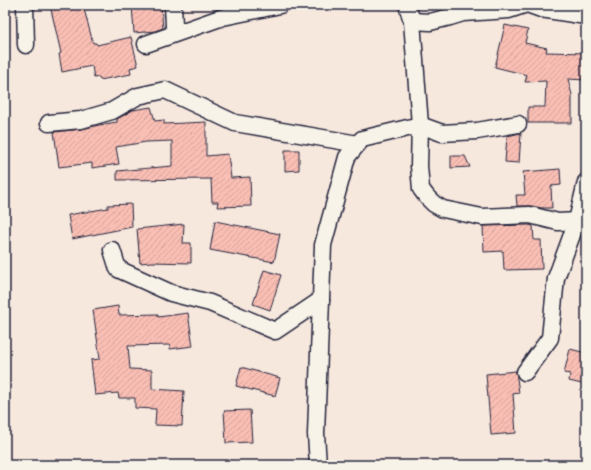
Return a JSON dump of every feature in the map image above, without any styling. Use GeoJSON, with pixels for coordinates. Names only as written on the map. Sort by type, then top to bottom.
{"type":"FeatureCollection","features":[{"type":"Feature","properties":{"kind":"street"},"geometry":{"type":"LineString","coordinates":[[26,5],[26,45]]}},
{"type":"Feature","properties":{"kind":"street"},"geometry":{"type":"LineString","coordinates":[[173,5],[174,26]]}},
{"type":"Feature","properties":{"kind":"street"},"geometry":{"type":"LineString","coordinates":[[146,44],[223,17],[280,5]]}},
{"type":"Feature","properties":{"kind":"street"},"geometry":{"type":"LineString","coordinates":[[407,5],[412,21],[420,125],[418,166],[421,189],[427,198],[443,209],[482,217],[530,215],[558,222],[581,221]]}},
{"type":"Feature","properties":{"kind":"street"},"geometry":{"type":"LineString","coordinates":[[412,21],[430,22],[463,13],[509,10],[524,5]]}},
{"type":"Feature","properties":{"kind":"street"},"geometry":{"type":"LineString","coordinates":[[530,5],[541,9],[586,16]]}},
{"type":"Feature","properties":{"kind":"street"},"geometry":{"type":"LineString","coordinates":[[49,123],[81,120],[112,111],[138,96],[165,90],[235,123],[358,144]]}},
{"type":"Feature","properties":{"kind":"street"},"geometry":{"type":"LineString","coordinates":[[318,465],[316,434],[323,245],[347,157],[362,139],[420,125],[442,133],[477,131],[518,124]]}},
{"type":"Feature","properties":{"kind":"street"},"geometry":{"type":"LineString","coordinates":[[525,372],[550,338],[556,278],[581,221],[586,182]]}},
{"type":"Feature","properties":{"kind":"street"},"geometry":{"type":"LineString","coordinates":[[112,250],[118,269],[171,293],[210,303],[275,331],[321,300]]}},
{"type":"Feature","properties":{"kind":"building"},"geometry":{"type":"Polygon","coordinates":[[[50,5],[83,5],[93,43],[96,43],[97,45],[131,37],[138,66],[130,68],[131,74],[100,80],[99,77],[94,78],[92,66],[62,72],[59,54],[61,53],[50,5]]]}},
{"type":"Feature","properties":{"kind":"building"},"geometry":{"type":"Polygon","coordinates":[[[132,5],[161,5],[163,28],[155,31],[134,33],[132,5]]]}},
{"type":"Feature","properties":{"kind":"building"},"geometry":{"type":"Polygon","coordinates":[[[505,25],[528,30],[525,43],[547,48],[546,52],[586,53],[586,80],[568,79],[572,95],[572,123],[528,123],[528,107],[545,107],[546,81],[525,82],[527,75],[495,67],[505,25]]]}},
{"type":"Feature","properties":{"kind":"building"},"geometry":{"type":"Polygon","coordinates":[[[151,107],[155,121],[164,120],[164,124],[206,122],[206,156],[228,154],[231,178],[250,177],[251,206],[217,207],[218,202],[212,202],[211,179],[117,180],[117,171],[172,166],[172,141],[146,142],[116,147],[119,164],[92,168],[92,163],[59,167],[54,132],[82,129],[117,122],[117,119],[133,110],[151,107]]]}},
{"type":"Feature","properties":{"kind":"building"},"geometry":{"type":"Polygon","coordinates":[[[521,133],[519,163],[505,162],[507,136],[521,133]]]}},
{"type":"Feature","properties":{"kind":"building"},"geometry":{"type":"Polygon","coordinates":[[[285,150],[299,150],[299,170],[285,171],[285,150]]]}},
{"type":"Feature","properties":{"kind":"building"},"geometry":{"type":"Polygon","coordinates":[[[451,156],[465,156],[470,167],[451,168],[451,156]]]}},
{"type":"Feature","properties":{"kind":"building"},"geometry":{"type":"Polygon","coordinates":[[[560,169],[561,185],[551,186],[552,208],[517,206],[516,195],[525,195],[523,172],[560,169]]]}},
{"type":"Feature","properties":{"kind":"building"},"geometry":{"type":"Polygon","coordinates":[[[131,204],[132,227],[72,239],[68,215],[108,208],[108,205],[131,204]]]}},
{"type":"Feature","properties":{"kind":"building"},"geometry":{"type":"Polygon","coordinates":[[[215,221],[280,234],[274,262],[210,250],[215,221]]]}},
{"type":"Feature","properties":{"kind":"building"},"geometry":{"type":"Polygon","coordinates":[[[184,224],[183,243],[191,243],[191,263],[140,263],[137,229],[184,224]]]}},
{"type":"Feature","properties":{"kind":"building"},"geometry":{"type":"Polygon","coordinates":[[[483,226],[533,226],[534,240],[541,240],[542,269],[504,270],[503,251],[484,252],[483,226]]]}},
{"type":"Feature","properties":{"kind":"building"},"geometry":{"type":"Polygon","coordinates":[[[264,270],[281,275],[270,310],[253,304],[264,270]]]}},
{"type":"Feature","properties":{"kind":"building"},"geometry":{"type":"Polygon","coordinates":[[[118,306],[119,315],[158,314],[158,317],[188,313],[193,346],[170,349],[170,345],[128,346],[130,369],[152,370],[152,389],[184,391],[182,426],[155,425],[156,409],[135,408],[135,398],[119,398],[118,393],[95,395],[91,360],[100,359],[93,310],[118,306]]]}},
{"type":"Feature","properties":{"kind":"building"},"geometry":{"type":"Polygon","coordinates":[[[570,349],[586,353],[586,385],[569,381],[570,374],[564,373],[570,349]]]}},
{"type":"Feature","properties":{"kind":"building"},"geometry":{"type":"Polygon","coordinates":[[[241,367],[280,378],[275,396],[236,386],[241,367]]]}},
{"type":"Feature","properties":{"kind":"building"},"geometry":{"type":"Polygon","coordinates":[[[516,371],[519,393],[513,394],[516,433],[491,435],[486,374],[516,371]]]}},
{"type":"Feature","properties":{"kind":"building"},"geometry":{"type":"Polygon","coordinates":[[[250,410],[252,442],[226,443],[224,411],[250,410]]]}}]}
